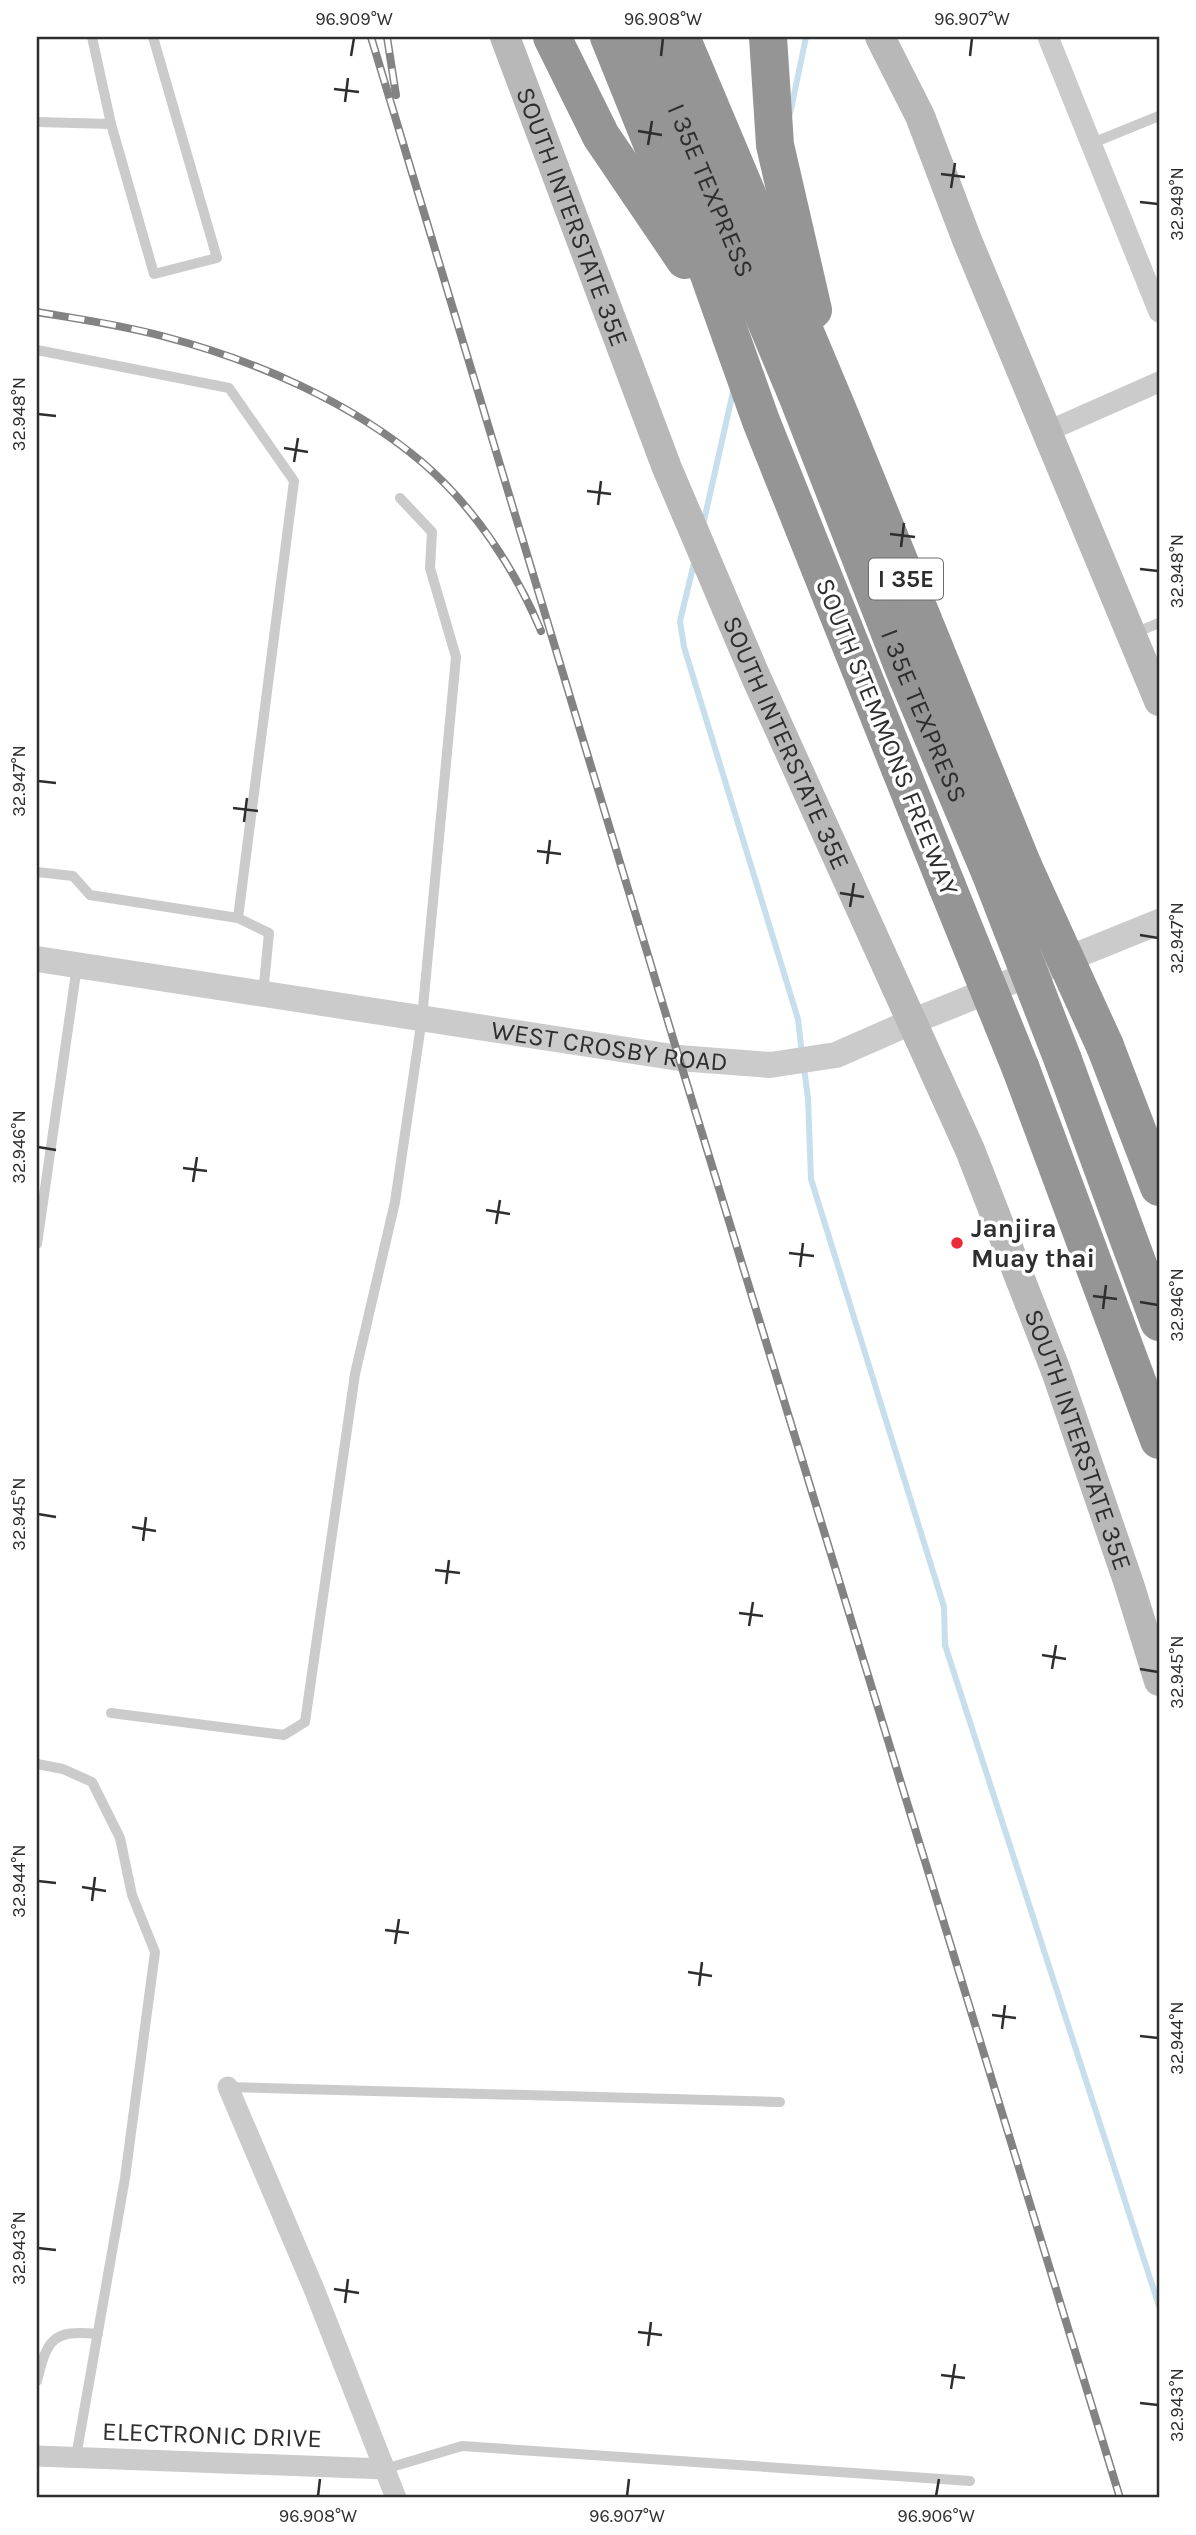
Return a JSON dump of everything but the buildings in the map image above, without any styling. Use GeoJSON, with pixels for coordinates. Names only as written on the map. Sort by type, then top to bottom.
{"type":"FeatureCollection","features":[{"type":"Feature","properties":{"kind":"highway"},"geometry":{"type":"LineString","coordinates":[[552,37],[601,136],[724,318]]}},
{"type":"Feature","properties":{"kind":"highway","name":"SOUTH STEMMONS FREEWAY"},"geometry":{"type":"LineString","coordinates":[[609,37],[655,151],[697,241],[761,421],[1021,1069],[1159,1440]]}},
{"type":"Feature","properties":{"kind":"highway","name":"I 35E TEXPRESS"},"geometry":{"type":"LineString","coordinates":[[647,37],[775,344],[904,669],[1006,869],[1063,1060],[1159,1322]]}},
{"type":"Feature","properties":{"kind":"highway","name":"I 35E"},"geometry":{"type":"LineString","coordinates":[[681,37],[836,408],[1006,869],[1105,1046],[1159,1187]]}},
{"type":"Feature","properties":{"kind":"highway"},"geometry":{"type":"LineString","coordinates":[[768,37],[775,145],[836,408]]}},
{"type":"Feature","properties":{"kind":"main road","name":"SOUTH INTERSTATE 35E"},"geometry":{"type":"LineString","coordinates":[[505,37],[667,468],[755,675],[970,1150],[1056,1371],[1129,1584],[1159,1681]]}},
{"type":"Feature","properties":{"kind":"main road"},"geometry":{"type":"LineString","coordinates":[[880,37],[920,116],[1046,432],[1146,628],[1159,701]]}},
{"type":"Feature","properties":{"kind":"street"},"geometry":{"type":"LineString","coordinates":[[1048,37],[1159,312]]}},
{"type":"Feature","properties":{"kind":"street"},"geometry":{"type":"LineString","coordinates":[[1046,432],[1159,382]]}},
{"type":"Feature","properties":{"kind":"street","name":"WEST CROSBY ROAD"},"geometry":{"type":"LineString","coordinates":[[37,960],[679,1058],[770,1065],[836,1055],[1159,922]]}},
{"type":"Feature","properties":{"kind":"street"},"geometry":{"type":"LineString","coordinates":[[228,2087],[314,2289],[396,2498]]}},
{"type":"Feature","properties":{"kind":"street","name":"ELECTRONIC DRIVE"},"geometry":{"type":"LineString","coordinates":[[37,2456],[385,2469]]}},
{"type":"Feature","properties":{"kind":"lane"},"geometry":{"type":"LineString","coordinates":[[92,37],[111,124],[154,274],[217,258],[153,37]]}},
{"type":"Feature","properties":{"kind":"lane"},"geometry":{"type":"LineString","coordinates":[[1090,144],[1159,116]]}},
{"type":"Feature","properties":{"kind":"lane"},"geometry":{"type":"LineString","coordinates":[[37,122],[111,124]]}},
{"type":"Feature","properties":{"kind":"lane"},"geometry":{"type":"LineString","coordinates":[[37,350],[229,388],[294,481],[238,918]]}},
{"type":"Feature","properties":{"kind":"lane"},"geometry":{"type":"LineString","coordinates":[[111,1713],[284,1735],[305,1722],[355,1374],[395,1202],[422,1018],[456,657],[430,568],[432,532],[400,498]]}},
{"type":"Feature","properties":{"kind":"lane"},"geometry":{"type":"LineString","coordinates":[[37,872],[73,877],[90,895],[238,918],[269,933],[263,995]]}},
{"type":"Feature","properties":{"kind":"lane"},"geometry":{"type":"LineString","coordinates":[[37,1244],[77,966]]}},
{"type":"Feature","properties":{"kind":"lane"},"geometry":{"type":"LineString","coordinates":[[37,1764],[63,1769],[92,1782],[120,1838],[132,1895],[155,1952],[125,2178],[76,2458]]}},
{"type":"Feature","properties":{"kind":"lane"},"geometry":{"type":"LineString","coordinates":[[228,2087],[780,2102]]}},
{"type":"Feature","properties":{"kind":"lane"},"geometry":{"type":"LineString","coordinates":[[37,2381],[44,2351],[56,2338],[75,2332],[98,2334]]}},
{"type":"Feature","properties":{"kind":"lane"},"geometry":{"type":"LineString","coordinates":[[385,2469],[462,2446],[970,2481]]}},
{"type":"Feature","properties":{"kind":"waterway"},"geometry":{"type":"LineString","coordinates":[[790,114],[806,37]]}},
{"type":"Feature","properties":{"kind":"waterway"},"geometry":{"type":"LineString","coordinates":[[703,525],[733,392]]}},
{"type":"Feature","properties":{"kind":"waterway"},"geometry":{"type":"LineString","coordinates":[[695,559],[680,621],[684,647],[798,1019],[802,1054]]}},
{"type":"Feature","properties":{"kind":"waterway"},"geometry":{"type":"LineString","coordinates":[[804,1068],[808,1098],[811,1179],[944,1607],[945,1645],[1159,2306]]}},
{"type":"Feature","properties":{"kind":"railway"},"geometry":{"type":"LineString","coordinates":[[371,37],[679,1058],[1120,2498]]}},
{"type":"Feature","properties":{"kind":"railway"},"geometry":{"type":"LineString","coordinates":[[387,37],[396,95]]}},
{"type":"Feature","properties":{"kind":"railway"},"geometry":{"type":"LineString","coordinates":[[37,312],[147,332],[231,357],[300,385],[364,420],[423,463],[442,480],[476,519],[506,562],[541,631]]}},
{"type":"Feature","properties":{"kind":"place","name":"Janjira Muay thai"},"geometry":{"type":"Point","coordinates":[957,1243]}}]}
